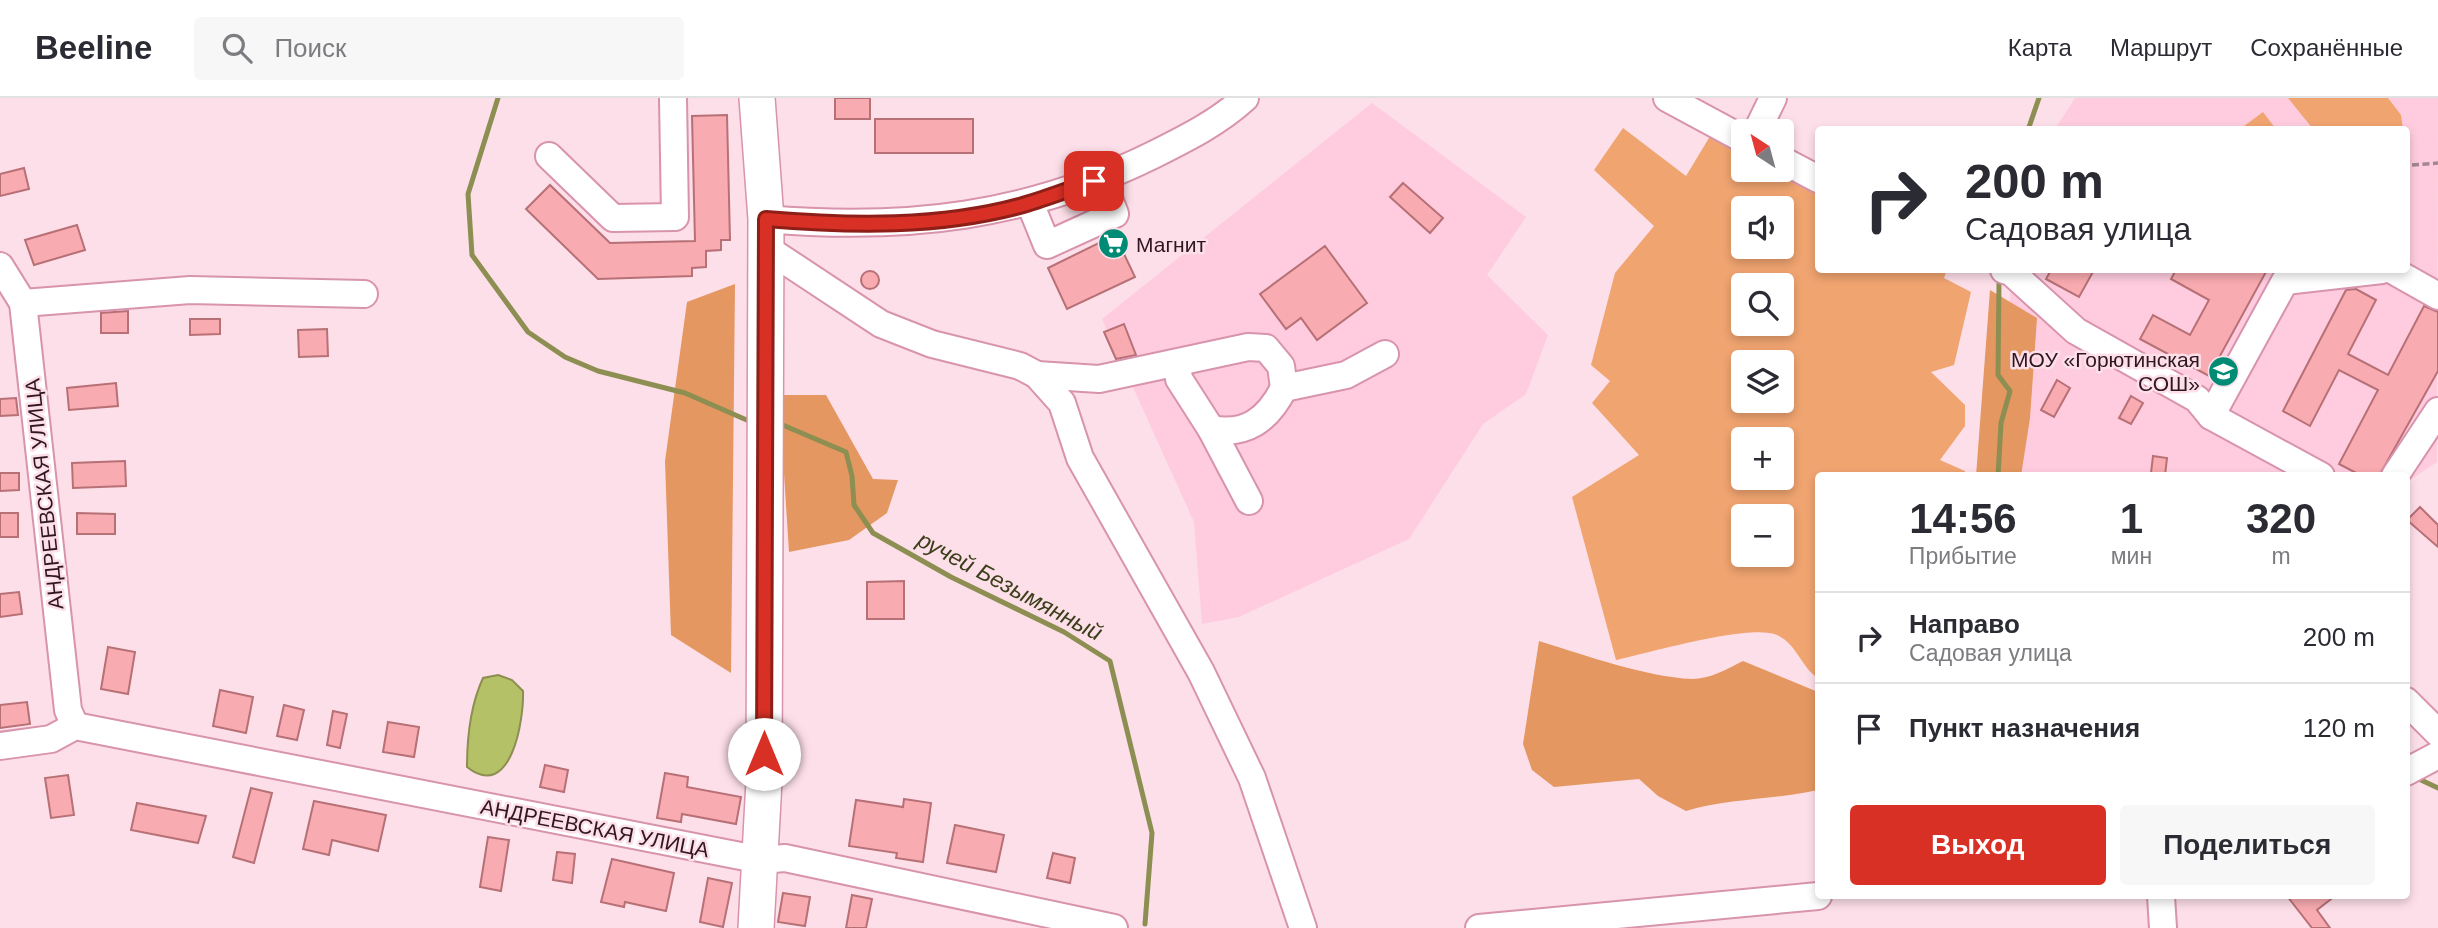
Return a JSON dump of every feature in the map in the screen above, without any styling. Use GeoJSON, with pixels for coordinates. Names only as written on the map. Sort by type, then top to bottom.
{"type":"FeatureCollection","features":[{"type":"Feature","properties":{"kind":"main road"},"geometry":{"type":"LineString","coordinates":[[756,928],[761,860],[766,233],[757,98]]}},
{"type":"Feature","properties":{"kind":"street"},"geometry":{"type":"LineString","coordinates":[[550,156],[613,218],[675,217],[673,98]]}},
{"type":"Feature","properties":{"kind":"street"},"geometry":{"type":"LineString","coordinates":[[766,233],[821,223],[925,221],[976,215],[1030,203],[1101,178],[1209,125],[1245,98]]}},
{"type":"Feature","properties":{"kind":"street"},"geometry":{"type":"LineString","coordinates":[[1763,119],[1773,98]]}},
{"type":"Feature","properties":{"kind":"street"},"geometry":{"type":"LineString","coordinates":[[1676,100],[1731,132]]}},
{"type":"Feature","properties":{"kind":"street"},"geometry":{"type":"LineString","coordinates":[[1794,166],[1815,177]]}},
{"type":"Feature","properties":{"kind":"street"},"geometry":{"type":"LineString","coordinates":[[1030,203],[1047,245],[1115,214],[1101,178]]}},
{"type":"Feature","properties":{"kind":"street"},"geometry":{"type":"LineString","coordinates":[[766,233],[881,324],[932,344],[1020,366],[1037,375],[1062,403],[1080,458],[1201,672],[1252,778],[1303,928]]}},
{"type":"Feature","properties":{"kind":"street","name":"АНДРЕЕВСКАЯ УЛИЦА"},"geometry":{"type":"LineString","coordinates":[[0,266],[23,303],[68,710],[75,726],[761,860],[785,858],[1114,928]]}},
{"type":"Feature","properties":{"kind":"street"},"geometry":{"type":"LineString","coordinates":[[2013,273],[2031,279],[2076,331],[2197,399],[2211,416],[2314,472]]}},
{"type":"Feature","properties":{"kind":"street"},"geometry":{"type":"LineString","coordinates":[[2211,416],[2284,281],[2355,273]]}},
{"type":"Feature","properties":{"kind":"street"},"geometry":{"type":"LineString","coordinates":[[2397,273],[2438,296]]}},
{"type":"Feature","properties":{"kind":"street"},"geometry":{"type":"LineString","coordinates":[[23,303],[190,290],[364,294]]}},
{"type":"Feature","properties":{"kind":"street"},"geometry":{"type":"LineString","coordinates":[[1037,375],[1099,379],[1177,364],[1248,346],[1266,348],[1282,366],[1284,388],[1274,408],[1253,426],[1231,433],[1211,429]]}},
{"type":"Feature","properties":{"kind":"street"},"geometry":{"type":"LineString","coordinates":[[1284,388],[1346,375],[1385,354]]}},
{"type":"Feature","properties":{"kind":"street"},"geometry":{"type":"LineString","coordinates":[[1177,364],[1179,379],[1211,429],[1249,501]]}},
{"type":"Feature","properties":{"kind":"street"},"geometry":{"type":"LineString","coordinates":[[2398,472],[2438,411]]}},
{"type":"Feature","properties":{"kind":"street"},"geometry":{"type":"LineString","coordinates":[[2410,705],[2438,733]]}},
{"type":"Feature","properties":{"kind":"street"},"geometry":{"type":"LineString","coordinates":[[0,746],[51,738],[75,726]]}},
{"type":"Feature","properties":{"kind":"street"},"geometry":{"type":"LineString","coordinates":[[2410,770],[2438,755]]}},
{"type":"Feature","properties":{"kind":"street"},"geometry":{"type":"LineString","coordinates":[[1479,928],[1815,896]]}},
{"type":"Feature","properties":{"kind":"street"},"geometry":{"type":"LineString","coordinates":[[2161,899],[2163,928]]}},
{"type":"Feature","properties":{"kind":"path"},"geometry":{"type":"LineString","coordinates":[[2412,165],[2438,163]]}},
{"type":"Feature","properties":{"kind":"shaded area","name":"МОУ «Горютинская СОШ»"},"geometry":{"type":"Polygon","coordinates":[[[2075,98],[2438,98],[2437,462],[2410,480],[2410,472],[2005,472],[2011,273],[2410,273],[2410,126],[2057,126],[2075,98]]]}},
{"type":"Feature","properties":{"kind":"shaded area"},"geometry":{"type":"Polygon","coordinates":[[[2288,98],[2388,98],[2401,115],[2403,126],[2311,126],[2288,98]]]}},
{"type":"Feature","properties":{"kind":"shaded area"},"geometry":{"type":"Polygon","coordinates":[[[1372,103],[1526,217],[1487,275],[1548,335],[1526,394],[1483,424],[1409,539],[1239,617],[1202,624],[1194,522],[1102,319],[1372,103]]]}},
{"type":"Feature","properties":{"kind":"shaded area"},"geometry":{"type":"Polygon","coordinates":[[[2263,112],[2274,126],[2244,126],[2263,112]]]}},
{"type":"Feature","properties":{"kind":"shaded area"},"geometry":{"type":"Polygon","coordinates":[[[1623,128],[1686,176],[1712,133],[1731,143],[1731,182],[1794,182],[1794,177],[1815,187],[1815,273],[1946,273],[1944,278],[1971,292],[1954,365],[1931,372],[1965,405],[1965,426],[1940,460],[1965,472],[1815,472],[1815,676],[1784,639],[1764,632],[1723,636],[1616,660],[1572,497],[1639,455],[1592,403],[1610,381],[1591,365],[1615,273],[1654,226],[1594,170],[1623,128]]]}},
{"type":"Feature","properties":{"kind":"shaded area"},"geometry":{"type":"Polygon","coordinates":[[[735,284],[731,673],[671,635],[665,461],[687,302],[735,284]]]}},
{"type":"Feature","properties":{"kind":"shaded area"},"geometry":{"type":"Polygon","coordinates":[[[1990,290],[2037,318],[2030,418],[2022,472],[1976,472],[1990,290]]]}},
{"type":"Feature","properties":{"kind":"shaded area"},"geometry":{"type":"Polygon","coordinates":[[[779,395],[826,395],[873,479],[898,480],[887,513],[849,540],[789,552],[779,395]]]}},
{"type":"Feature","properties":{"kind":"shaded area"},"geometry":{"type":"Polygon","coordinates":[[[1539,641],[1655,674],[1692,679],[1718,673],[1743,661],[1815,691],[1815,791],[1686,811],[1658,796],[1639,779],[1554,787],[1532,770],[1523,744],[1539,641]]]}},
{"type":"Feature","properties":{"kind":"shaded area"},"geometry":{"type":"Polygon","coordinates":[[[498,675],[512,680],[523,691],[521,720],[512,753],[504,766],[494,774],[482,775],[467,767],[471,721],[483,678],[498,675]]]}},
{"type":"Feature","properties":{"kind":"building"},"geometry":{"type":"Polygon","coordinates":[[[835,98],[870,98],[870,119],[835,119],[835,98]]]}},
{"type":"Feature","properties":{"kind":"building"},"geometry":{"type":"Polygon","coordinates":[[[727,115],[730,240],[721,240],[721,250],[706,251],[706,267],[692,268],[692,276],[598,279],[526,209],[550,185],[610,243],[695,241],[692,116],[727,115]]]}},
{"type":"Feature","properties":{"kind":"building"},"geometry":{"type":"Polygon","coordinates":[[[875,119],[973,119],[973,153],[875,153],[875,119]]]}},
{"type":"Feature","properties":{"kind":"building"},"geometry":{"type":"Polygon","coordinates":[[[24,168],[29,189],[0,196],[0,174],[24,168]]]}},
{"type":"Feature","properties":{"kind":"building"},"geometry":{"type":"Polygon","coordinates":[[[1403,183],[1443,218],[1430,233],[1390,197],[1403,183]]]}},
{"type":"Feature","properties":{"kind":"building"},"geometry":{"type":"Polygon","coordinates":[[[77,225],[85,250],[34,265],[25,240],[77,225]]]}},
{"type":"Feature","properties":{"kind":"building"},"geometry":{"type":"Polygon","coordinates":[[[1115,235],[1135,277],[1067,309],[1048,268],[1115,235]]]}},
{"type":"Feature","properties":{"kind":"building"},"geometry":{"type":"Polygon","coordinates":[[[1325,246],[1367,303],[1317,340],[1301,318],[1286,329],[1260,294],[1325,246]]]}},
{"type":"Feature","properties":{"kind":"building"},"geometry":{"type":"Polygon","coordinates":[[[870,271],[876,274],[879,280],[876,286],[870,289],[864,286],[861,280],[864,274],[870,271]]]}},
{"type":"Feature","properties":{"kind":"building"},"geometry":{"type":"Polygon","coordinates":[[[2049,273],[2092,273],[2079,297],[2046,279],[2049,273]]]}},
{"type":"Feature","properties":{"kind":"building"},"geometry":{"type":"Polygon","coordinates":[[[2174,273],[2265,273],[2209,376],[2140,339],[2153,315],[2190,335],[2209,300],[2171,279],[2174,273]]]}},
{"type":"Feature","properties":{"kind":"building"},"geometry":{"type":"Polygon","coordinates":[[[2356,289],[2376,300],[2348,354],[2388,375],[2424,306],[2438,312],[2438,371],[2381,472],[2354,472],[2339,464],[2378,390],[2339,370],[2310,426],[2283,411],[2346,290],[2356,289]]]}},
{"type":"Feature","properties":{"kind":"building"},"geometry":{"type":"Polygon","coordinates":[[[128,311],[128,333],[101,333],[101,313],[128,311]]]}},
{"type":"Feature","properties":{"kind":"building"},"geometry":{"type":"Polygon","coordinates":[[[190,319],[220,319],[220,334],[190,335],[190,319]]]}},
{"type":"Feature","properties":{"kind":"building"},"geometry":{"type":"Polygon","coordinates":[[[1124,324],[1136,355],[1116,359],[1104,332],[1124,324]]]}},
{"type":"Feature","properties":{"kind":"building"},"geometry":{"type":"Polygon","coordinates":[[[327,329],[328,356],[299,357],[298,330],[327,329]]]}},
{"type":"Feature","properties":{"kind":"building"},"geometry":{"type":"Polygon","coordinates":[[[2057,380],[2070,388],[2054,417],[2041,410],[2057,380]]]}},
{"type":"Feature","properties":{"kind":"building"},"geometry":{"type":"Polygon","coordinates":[[[116,383],[118,406],[69,410],[67,388],[116,383]]]}},
{"type":"Feature","properties":{"kind":"building"},"geometry":{"type":"Polygon","coordinates":[[[2131,396],[2143,403],[2131,424],[2119,418],[2131,396]]]}},
{"type":"Feature","properties":{"kind":"building"},"geometry":{"type":"Polygon","coordinates":[[[16,398],[18,415],[0,416],[0,399],[16,398]]]}},
{"type":"Feature","properties":{"kind":"building"},"geometry":{"type":"Polygon","coordinates":[[[2153,456],[2167,458],[2165,472],[2151,472],[2153,456]]]}},
{"type":"Feature","properties":{"kind":"building"},"geometry":{"type":"Polygon","coordinates":[[[125,461],[126,486],[73,488],[72,463],[125,461]]]}},
{"type":"Feature","properties":{"kind":"building"},"geometry":{"type":"Polygon","coordinates":[[[0,473],[19,473],[19,490],[0,491],[0,473]]]}},
{"type":"Feature","properties":{"kind":"building"},"geometry":{"type":"Polygon","coordinates":[[[2420,507],[2438,525],[2438,547],[2410,523],[2410,517],[2420,507]]]}},
{"type":"Feature","properties":{"kind":"building"},"geometry":{"type":"Polygon","coordinates":[[[0,513],[18,513],[18,537],[0,537],[0,513]]]}},
{"type":"Feature","properties":{"kind":"building"},"geometry":{"type":"Polygon","coordinates":[[[77,513],[115,514],[115,534],[77,534],[77,513]]]}},
{"type":"Feature","properties":{"kind":"building"},"geometry":{"type":"Polygon","coordinates":[[[904,581],[904,619],[867,619],[867,582],[904,581]]]}},
{"type":"Feature","properties":{"kind":"building"},"geometry":{"type":"Polygon","coordinates":[[[19,592],[22,614],[0,617],[0,594],[19,592]]]}},
{"type":"Feature","properties":{"kind":"building"},"geometry":{"type":"Polygon","coordinates":[[[108,647],[135,652],[128,694],[101,689],[108,647]]]}},
{"type":"Feature","properties":{"kind":"building"},"geometry":{"type":"Polygon","coordinates":[[[220,690],[253,697],[246,733],[213,726],[220,690]]]}},
{"type":"Feature","properties":{"kind":"building"},"geometry":{"type":"Polygon","coordinates":[[[27,702],[30,724],[0,728],[0,705],[27,702]]]}},
{"type":"Feature","properties":{"kind":"building"},"geometry":{"type":"Polygon","coordinates":[[[284,705],[304,710],[297,740],[277,736],[284,705]]]}},
{"type":"Feature","properties":{"kind":"building"},"geometry":{"type":"Polygon","coordinates":[[[333,711],[347,714],[340,748],[327,745],[333,711]]]}},
{"type":"Feature","properties":{"kind":"building"},"geometry":{"type":"Polygon","coordinates":[[[388,722],[419,727],[414,757],[383,752],[388,722]]]}},
{"type":"Feature","properties":{"kind":"building"},"geometry":{"type":"Polygon","coordinates":[[[545,765],[568,770],[564,792],[540,787],[545,765]]]}},
{"type":"Feature","properties":{"kind":"building"},"geometry":{"type":"Polygon","coordinates":[[[665,773],[688,777],[687,787],[741,797],[736,824],[682,814],[681,822],[657,818],[665,773]]]}},
{"type":"Feature","properties":{"kind":"building"},"geometry":{"type":"Polygon","coordinates":[[[68,775],[74,815],[51,818],[45,778],[68,775]]]}},
{"type":"Feature","properties":{"kind":"building"},"geometry":{"type":"Polygon","coordinates":[[[251,788],[272,793],[254,863],[233,857],[251,788]]]}},
{"type":"Feature","properties":{"kind":"building"},"geometry":{"type":"Polygon","coordinates":[[[904,799],[931,803],[923,862],[896,858],[897,853],[849,846],[856,800],[903,807],[904,799]]]}},
{"type":"Feature","properties":{"kind":"building"},"geometry":{"type":"Polygon","coordinates":[[[314,801],[386,815],[378,851],[332,840],[329,855],[303,849],[314,801]]]}},
{"type":"Feature","properties":{"kind":"building"},"geometry":{"type":"Polygon","coordinates":[[[137,803],[206,816],[198,843],[131,830],[137,803]]]}},
{"type":"Feature","properties":{"kind":"building"},"geometry":{"type":"Polygon","coordinates":[[[955,825],[1004,835],[996,872],[947,863],[955,825]]]}},
{"type":"Feature","properties":{"kind":"building"},"geometry":{"type":"Polygon","coordinates":[[[488,837],[509,840],[501,891],[480,887],[488,837]]]}},
{"type":"Feature","properties":{"kind":"building"},"geometry":{"type":"Polygon","coordinates":[[[557,852],[575,854],[572,883],[553,880],[557,852]]]}},
{"type":"Feature","properties":{"kind":"building"},"geometry":{"type":"Polygon","coordinates":[[[1053,853],[1075,858],[1070,883],[1047,878],[1053,853]]]}},
{"type":"Feature","properties":{"kind":"building"},"geometry":{"type":"Polygon","coordinates":[[[612,859],[674,873],[666,911],[625,902],[624,907],[601,902],[612,859]]]}},
{"type":"Feature","properties":{"kind":"building"},"geometry":{"type":"Polygon","coordinates":[[[708,878],[732,883],[723,927],[700,922],[708,878]]]}},
{"type":"Feature","properties":{"kind":"building"},"geometry":{"type":"Polygon","coordinates":[[[783,893],[810,897],[805,926],[778,922],[783,893]]]}},
{"type":"Feature","properties":{"kind":"building"},"geometry":{"type":"Polygon","coordinates":[[[852,895],[872,899],[866,928],[846,928],[852,895]]]}},
{"type":"Feature","properties":{"kind":"building"},"geometry":{"type":"Polygon","coordinates":[[[2289,899],[2331,899],[2317,910],[2330,928],[2312,928],[2289,899]]]}},
{"type":"Feature","properties":{"kind":"waterway","name":"ручей Безымянный"},"geometry":{"type":"LineString","coordinates":[[498,98],[468,194],[472,255],[528,332],[565,357],[598,371],[685,393],[749,421]]}},
{"type":"Feature","properties":{"kind":"waterway"},"geometry":{"type":"LineString","coordinates":[[2029,126],[2039,98]]}},
{"type":"Feature","properties":{"kind":"waterway"},"geometry":{"type":"LineString","coordinates":[[1998,472],[2001,423],[2010,391],[1998,375],[1999,282]]}},
{"type":"Feature","properties":{"kind":"waterway","name":"ручей Безымянный"},"geometry":{"type":"LineString","coordinates":[[778,423],[846,452],[852,476],[854,505],[873,533],[951,577],[1064,632],[1110,661],[1152,833],[1145,924]]}},
{"type":"Feature","properties":{"kind":"waterway"},"geometry":{"type":"LineString","coordinates":[[2421,780],[2438,788]]}},
{"type":"Feature","properties":{"kind":"place","name":"Магнит"},"geometry":{"type":"Point","coordinates":[1113,244]}},
{"type":"Feature","properties":{"kind":"place","name":"МОУ «Горютинская СОШ»"},"geometry":{"type":"Point","coordinates":[2223,371]}},
{"type":"Feature","properties":{"kind":"route"},"geometry":{"type":"LineString","coordinates":[[764,754],[766,219],[872,224],[925,221],[976,215],[1022,205],[1094,181]]}}]}
